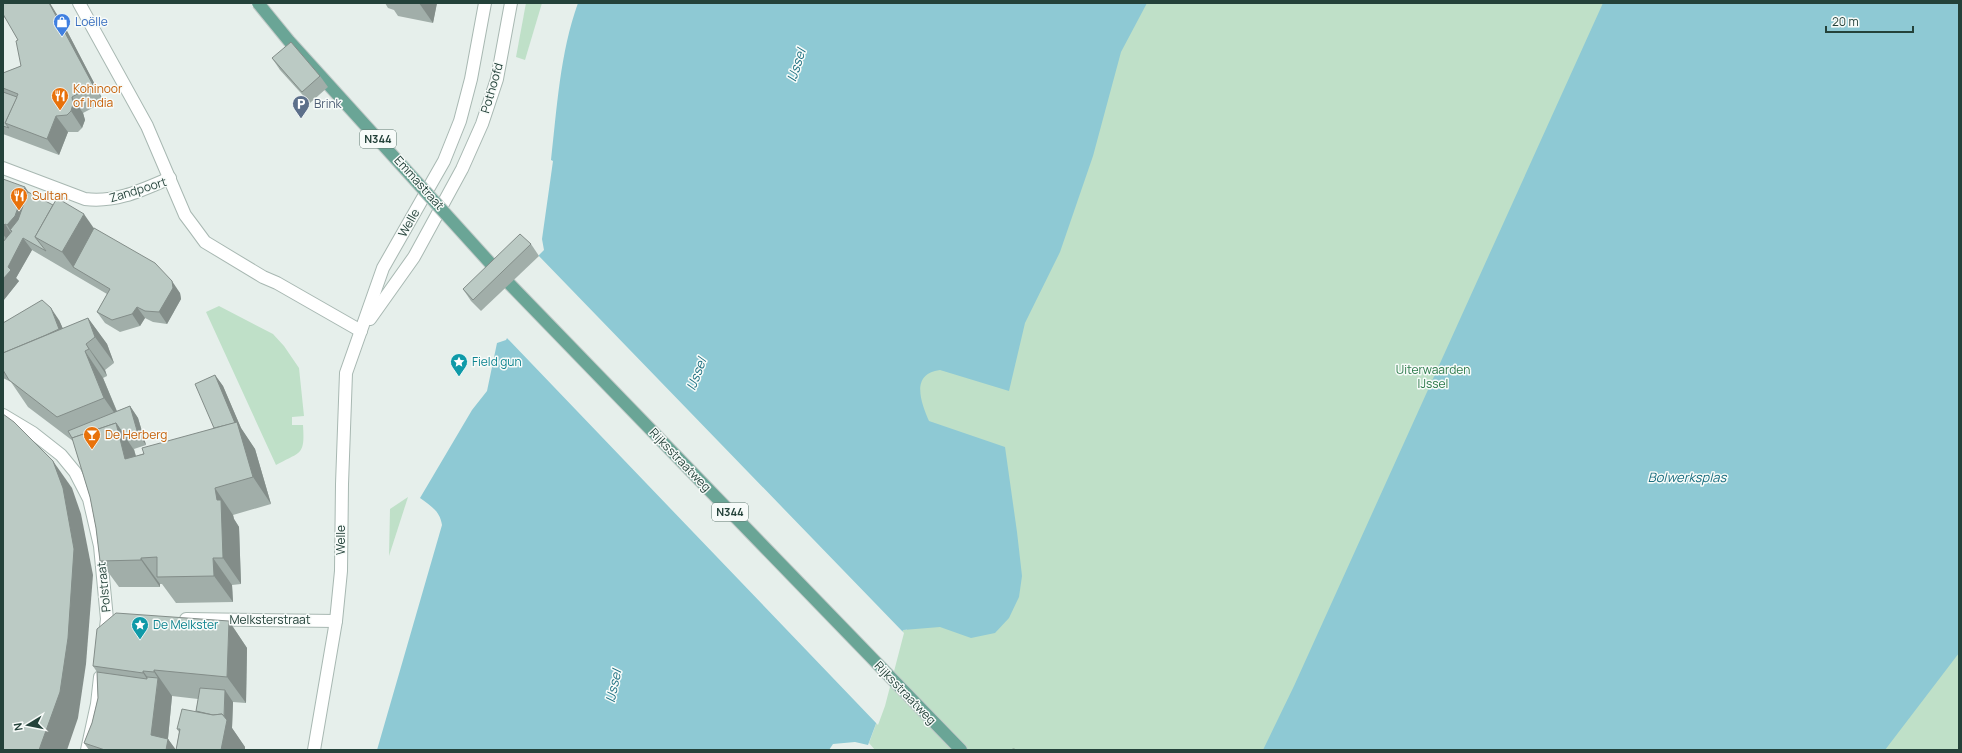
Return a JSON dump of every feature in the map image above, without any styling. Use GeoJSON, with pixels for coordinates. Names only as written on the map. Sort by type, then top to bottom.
{"type":"FeatureCollection","features":[{"type":"Feature","properties":{"kind":"main road","name":"Emmastraat"},"geometry":{"type":"LineString","coordinates":[[258,3],[289,41],[500,274]]}},
{"type":"Feature","properties":{"kind":"main road","name":"Rijksstraatweg"},"geometry":{"type":"LineString","coordinates":[[500,274],[960,750]]}},
{"type":"Feature","properties":{"kind":"street"},"geometry":{"type":"LineString","coordinates":[[79,3],[147,126],[170,178]]}},
{"type":"Feature","properties":{"kind":"street","name":"Pothoofd"},"geometry":{"type":"LineString","coordinates":[[444,161],[460,121],[471,78],[485,3]]}},
{"type":"Feature","properties":{"kind":"street","name":"Pothoofd"},"geometry":{"type":"LineString","coordinates":[[462,169],[482,124],[497,79],[510,3]]}},
{"type":"Feature","properties":{"kind":"street","name":"Welle"},"geometry":{"type":"LineString","coordinates":[[314,750],[336,621],[341,571],[342,484],[346,374],[383,268],[444,161]]}},
{"type":"Feature","properties":{"kind":"street","name":"Zandpoort"},"geometry":{"type":"LineString","coordinates":[[3,168],[85,199],[94,200],[110,200],[170,178],[186,215],[205,242],[361,331]]}},
{"type":"Feature","properties":{"kind":"street","name":"Welle"},"geometry":{"type":"LineString","coordinates":[[361,331],[414,257],[462,169]]}},
{"type":"Feature","properties":{"kind":"street","name":"Polstraat"},"geometry":{"type":"LineString","coordinates":[[3,415],[33,433],[61,455],[75,472],[89,499],[100,546],[107,619],[103,650]]}},
{"type":"Feature","properties":{"kind":"street"},"geometry":{"type":"LineString","coordinates":[[107,619],[123,619]]}},
{"type":"Feature","properties":{"kind":"street","name":"Melksterstraat"},"geometry":{"type":"LineString","coordinates":[[170,619],[336,621]]}},
{"type":"Feature","properties":{"kind":"street"},"geometry":{"type":"LineString","coordinates":[[87,750],[97,704],[101,665]]}},
{"type":"Feature","properties":{"kind":"green space"},"geometry":{"type":"Polygon","coordinates":[[[526,3],[542,3],[525,60],[516,57],[526,3]]]}},
{"type":"Feature","properties":{"kind":"green space","name":"Uiterwaarden IJssel"},"geometry":{"type":"Polygon","coordinates":[[[1046,3],[1959,3],[1959,750],[875,750],[869,743],[883,705],[903,630],[907,630],[917,377],[1046,3]]]}},
{"type":"Feature","properties":{"kind":"green space"},"geometry":{"type":"Polygon","coordinates":[[[219,306],[273,334],[284,346],[299,368],[304,416],[292,417],[292,425],[303,425],[302,448],[296,454],[276,465],[206,312],[219,306]]]}},
{"type":"Feature","properties":{"kind":"green space"},"geometry":{"type":"Polygon","coordinates":[[[408,497],[389,556],[390,509],[408,497]]]}},
{"type":"Feature","properties":{"kind":"water","name":"IJssel"},"geometry":{"type":"Polygon","coordinates":[[[578,3],[1147,3],[1121,52],[1093,156],[1060,252],[1025,323],[1009,391],[940,370],[924,377],[921,383],[921,398],[929,421],[1005,447],[1022,576],[1019,597],[1009,618],[995,633],[971,638],[940,627],[903,630],[883,705],[868,745],[855,742],[833,744],[829,750],[377,750],[442,525],[437,512],[420,498],[472,410],[487,391],[497,343],[506,340],[509,334],[515,297],[512,282],[544,250],[542,239],[553,161],[551,160],[557,101],[567,41],[578,3]]]}},
{"type":"Feature","properties":{"kind":"water","name":"Bolwerksplas"},"geometry":{"type":"Polygon","coordinates":[[[1603,3],[1959,3],[1959,653],[1885,750],[1263,750],[1294,686],[1603,3]]]}},
{"type":"Feature","properties":{"kind":"pier"},"geometry":{"type":"Polygon","coordinates":[[[537,254],[904,633],[885,706],[878,725],[506,337],[507,328],[496,313],[514,295],[510,283],[537,254]]]}},
{"type":"Feature","properties":{"kind":"building"},"geometry":{"type":"Polygon","coordinates":[[[3,3],[49,3],[93,85],[72,97],[73,104],[71,111],[67,115],[56,116],[47,139],[5,123],[18,94],[3,88],[3,73],[21,66],[16,41],[18,40],[3,14],[3,3]]]}},
{"type":"Feature","properties":{"kind":"building"},"geometry":{"type":"Polygon","coordinates":[[[291,42],[320,76],[302,92],[272,58],[291,42]]]}},
{"type":"Feature","properties":{"kind":"building"},"geometry":{"type":"Polygon","coordinates":[[[3,92],[17,97],[5,123],[9,128],[3,126],[3,92]]]}},
{"type":"Feature","properties":{"kind":"building"},"geometry":{"type":"Polygon","coordinates":[[[3,179],[25,187],[15,216],[7,225],[5,224],[3,226],[3,179]]]}},
{"type":"Feature","properties":{"kind":"building"},"geometry":{"type":"Polygon","coordinates":[[[28,192],[53,205],[35,237],[46,251],[23,238],[8,267],[11,270],[3,279],[3,242],[12,231],[10,230],[18,220],[28,192]]]}},
{"type":"Feature","properties":{"kind":"building"},"geometry":{"type":"Polygon","coordinates":[[[57,198],[84,214],[62,252],[35,237],[57,198]]]}},
{"type":"Feature","properties":{"kind":"building"},"geometry":{"type":"Polygon","coordinates":[[[94,228],[155,263],[172,281],[173,288],[159,312],[145,311],[137,307],[132,314],[112,320],[97,312],[110,289],[73,267],[94,228]]]}},
{"type":"Feature","properties":{"kind":"building"},"geometry":{"type":"Polygon","coordinates":[[[520,234],[531,244],[473,300],[463,289],[520,234]]]}},
{"type":"Feature","properties":{"kind":"building"},"geometry":{"type":"Polygon","coordinates":[[[42,300],[51,308],[59,329],[3,353],[3,323],[42,300]]]}},
{"type":"Feature","properties":{"kind":"building"},"geometry":{"type":"Polygon","coordinates":[[[88,318],[95,337],[86,344],[89,349],[85,351],[104,398],[57,417],[9,380],[3,370],[3,353],[88,318]]]}},
{"type":"Feature","properties":{"kind":"building"},"geometry":{"type":"Polygon","coordinates":[[[215,375],[235,423],[214,428],[195,384],[215,375]]]}},
{"type":"Feature","properties":{"kind":"building"},"geometry":{"type":"Polygon","coordinates":[[[130,406],[138,434],[126,438],[116,423],[72,438],[68,431],[130,406]]]}},
{"type":"Feature","properties":{"kind":"building"},"geometry":{"type":"Polygon","coordinates":[[[3,414],[14,422],[53,461],[63,488],[74,549],[68,638],[60,692],[39,750],[3,750],[3,414]]]}},
{"type":"Feature","properties":{"kind":"building"},"geometry":{"type":"Polygon","coordinates":[[[237,422],[253,477],[215,488],[217,500],[221,500],[223,558],[213,558],[214,576],[157,577],[157,557],[141,558],[141,560],[100,561],[90,497],[72,438],[116,423],[125,459],[144,454],[142,448],[237,422]]]}},
{"type":"Feature","properties":{"kind":"building"},"geometry":{"type":"Polygon","coordinates":[[[116,613],[229,621],[227,677],[154,670],[154,672],[143,671],[143,673],[93,666],[97,629],[116,613]]]}},
{"type":"Feature","properties":{"kind":"building"},"geometry":{"type":"Polygon","coordinates":[[[97,672],[147,679],[147,677],[158,678],[151,735],[168,739],[166,750],[105,750],[84,743],[92,723],[98,698],[97,672]]]}},
{"type":"Feature","properties":{"kind":"building"},"geometry":{"type":"Polygon","coordinates":[[[200,688],[225,690],[224,716],[222,714],[213,715],[196,711],[200,688]]]}},
{"type":"Feature","properties":{"kind":"building"},"geometry":{"type":"Polygon","coordinates":[[[182,709],[213,715],[222,714],[227,720],[221,750],[176,750],[180,729],[177,729],[182,709]]]}},
{"type":"Feature","properties":{"kind":"place","name":"Loëlle"},"geometry":{"type":"Point","coordinates":[62,37]}},
{"type":"Feature","properties":{"kind":"place","name":"Kohinoor of India"},"geometry":{"type":"Point","coordinates":[60,111]}},
{"type":"Feature","properties":{"kind":"place","name":"Brink"},"geometry":{"type":"Point","coordinates":[301,119]}},
{"type":"Feature","properties":{"kind":"place","name":"Sultan"},"geometry":{"type":"Point","coordinates":[19,211]}},
{"type":"Feature","properties":{"kind":"place","name":"Field gun"},"geometry":{"type":"Point","coordinates":[459,377]}},
{"type":"Feature","properties":{"kind":"place","name":"De Herberg"},"geometry":{"type":"Point","coordinates":[92,450]}},
{"type":"Feature","properties":{"kind":"place","name":"De Melkster"},"geometry":{"type":"Point","coordinates":[140,640]}}]}
